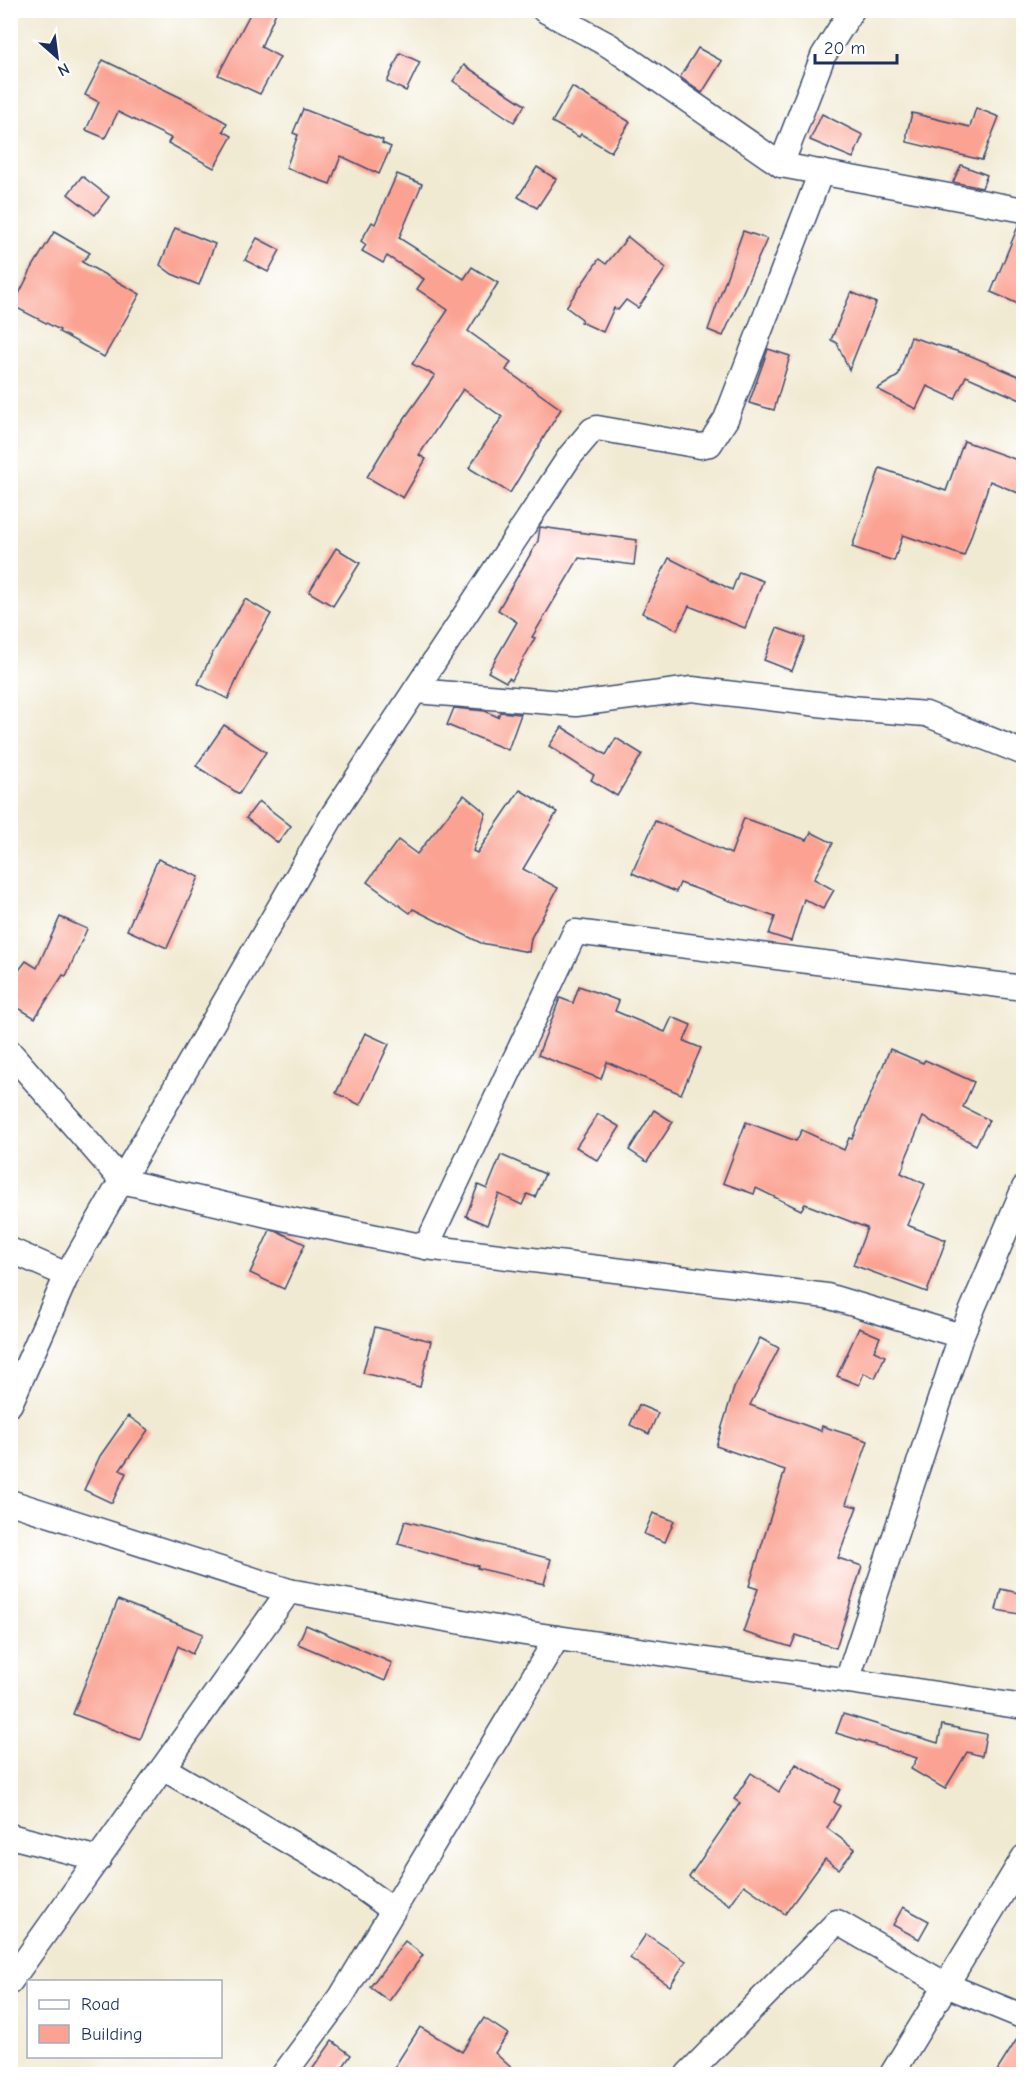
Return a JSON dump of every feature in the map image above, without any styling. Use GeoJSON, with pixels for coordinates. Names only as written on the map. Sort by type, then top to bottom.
{"type":"FeatureCollection","features":[{"type":"Feature","properties":{"kind":"street"},"geometry":{"type":"LineString","coordinates":[[544,10],[610,46],[781,165],[1023,210]]}},
{"type":"Feature","properties":{"kind":"street"},"geometry":{"type":"LineString","coordinates":[[781,165],[823,56],[852,10]]}},
{"type":"Feature","properties":{"kind":"street"},"geometry":{"type":"LineString","coordinates":[[10,1404],[67,1275],[334,813],[570,456],[592,430],[597,428],[700,446],[710,444],[726,419],[821,172]]}},
{"type":"Feature","properties":{"kind":"street"},"geometry":{"type":"LineString","coordinates":[[415,692],[576,704],[692,689],[851,708],[926,714],[1023,753]]}},
{"type":"Feature","properties":{"kind":"street"},"geometry":{"type":"LineString","coordinates":[[426,1247],[575,932],[1023,988]]}},
{"type":"Feature","properties":{"kind":"street"},"geometry":{"type":"LineString","coordinates":[[10,1052],[122,1181],[272,1216],[426,1247],[827,1296],[961,1336]]}},
{"type":"Feature","properties":{"kind":"street"},"geometry":{"type":"LineString","coordinates":[[847,1681],[961,1336],[1023,1188]]}},
{"type":"Feature","properties":{"kind":"street"},"geometry":{"type":"LineString","coordinates":[[10,1250],[67,1275]]}},
{"type":"Feature","properties":{"kind":"street"},"geometry":{"type":"LineString","coordinates":[[10,1502],[289,1591],[557,1638],[1023,1707]]}},
{"type":"Feature","properties":{"kind":"street"},"geometry":{"type":"LineString","coordinates":[[10,1982],[289,1591]]}},
{"type":"Feature","properties":{"kind":"street"},"geometry":{"type":"LineString","coordinates":[[284,2074],[341,1997],[557,1638]]}},
{"type":"Feature","properties":{"kind":"street"},"geometry":{"type":"LineString","coordinates":[[163,1768],[337,1870],[393,1910]]}},
{"type":"Feature","properties":{"kind":"street"},"geometry":{"type":"LineString","coordinates":[[10,1836],[99,1859]]}},
{"type":"Feature","properties":{"kind":"street"},"geometry":{"type":"LineString","coordinates":[[892,2074],[1023,1857]]}},
{"type":"Feature","properties":{"kind":"street"},"geometry":{"type":"LineString","coordinates":[[688,2074],[837,1922],[946,1984],[1023,2017]]}},
{"type":"Feature","properties":{"kind":"building"},"geometry":{"type":"Polygon","coordinates":[[[252,10],[277,10],[261,47],[280,57],[260,94],[218,75],[252,10]]]}},
{"type":"Feature","properties":{"kind":"building"},"geometry":{"type":"Polygon","coordinates":[[[698,48],[722,61],[702,93],[680,77],[698,48]]]}},
{"type":"Feature","properties":{"kind":"building"},"geometry":{"type":"Polygon","coordinates":[[[400,53],[420,62],[406,91],[387,82],[400,53]]]}},
{"type":"Feature","properties":{"kind":"building"},"geometry":{"type":"Polygon","coordinates":[[[103,60],[192,103],[227,123],[223,131],[232,136],[214,168],[168,143],[171,138],[118,112],[105,138],[86,130],[99,102],[85,95],[103,60]]]}},
{"type":"Feature","properties":{"kind":"building"},"geometry":{"type":"Polygon","coordinates":[[[464,65],[525,105],[514,122],[453,81],[464,65]]]}},
{"type":"Feature","properties":{"kind":"building"},"geometry":{"type":"Polygon","coordinates":[[[572,87],[630,122],[611,152],[581,134],[579,137],[552,122],[572,87]]]}},
{"type":"Feature","properties":{"kind":"building"},"geometry":{"type":"Polygon","coordinates":[[[976,108],[999,117],[982,160],[907,142],[912,113],[970,127],[976,108]]]}},
{"type":"Feature","properties":{"kind":"building"},"geometry":{"type":"Polygon","coordinates":[[[303,109],[383,140],[382,143],[391,147],[379,174],[341,156],[330,184],[286,168],[298,135],[293,133],[303,109]]]}},
{"type":"Feature","properties":{"kind":"building"},"geometry":{"type":"Polygon","coordinates":[[[822,114],[863,135],[853,158],[810,140],[822,114]]]}},
{"type":"Feature","properties":{"kind":"building"},"geometry":{"type":"Polygon","coordinates":[[[961,165],[987,175],[982,188],[953,182],[961,165]]]}},
{"type":"Feature","properties":{"kind":"building"},"geometry":{"type":"Polygon","coordinates":[[[537,167],[556,179],[537,208],[518,197],[537,167]]]}},
{"type":"Feature","properties":{"kind":"building"},"geometry":{"type":"Polygon","coordinates":[[[397,174],[422,184],[399,238],[464,279],[472,267],[498,283],[468,331],[511,362],[506,370],[561,409],[510,493],[469,468],[502,417],[463,389],[419,455],[426,459],[403,498],[367,477],[390,439],[435,375],[412,364],[448,310],[417,289],[424,279],[387,256],[383,263],[362,251],[366,245],[361,241],[372,222],[375,224],[397,174]]]}},
{"type":"Feature","properties":{"kind":"building"},"geometry":{"type":"Polygon","coordinates":[[[82,176],[109,197],[95,215],[68,194],[82,176]]]}},
{"type":"Feature","properties":{"kind":"building"},"geometry":{"type":"Polygon","coordinates":[[[1019,224],[1023,224],[1023,306],[991,292],[1019,224]]]}},
{"type":"Feature","properties":{"kind":"building"},"geometry":{"type":"Polygon","coordinates":[[[175,228],[215,244],[199,285],[172,274],[160,265],[175,228]]]}},
{"type":"Feature","properties":{"kind":"building"},"geometry":{"type":"Polygon","coordinates":[[[743,231],[767,239],[723,336],[708,330],[743,231]]]}},
{"type":"Feature","properties":{"kind":"building"},"geometry":{"type":"Polygon","coordinates":[[[54,232],[90,253],[82,262],[140,294],[104,357],[59,332],[60,330],[13,306],[54,232]]]}},
{"type":"Feature","properties":{"kind":"building"},"geometry":{"type":"Polygon","coordinates":[[[628,237],[666,268],[638,308],[626,300],[618,310],[614,308],[603,332],[581,322],[582,319],[566,307],[599,259],[606,264],[628,237]]]}},
{"type":"Feature","properties":{"kind":"building"},"geometry":{"type":"Polygon","coordinates":[[[257,238],[280,250],[268,272],[245,260],[257,238]]]}},
{"type":"Feature","properties":{"kind":"building"},"geometry":{"type":"Polygon","coordinates":[[[851,292],[876,303],[849,370],[837,343],[831,340],[851,292]]]}},
{"type":"Feature","properties":{"kind":"building"},"geometry":{"type":"Polygon","coordinates":[[[911,337],[969,355],[1023,378],[1023,401],[966,376],[955,399],[927,386],[916,409],[877,389],[898,376],[911,337]]]}},
{"type":"Feature","properties":{"kind":"building"},"geometry":{"type":"Polygon","coordinates":[[[768,349],[790,356],[774,410],[749,403],[768,349]]]}},
{"type":"Feature","properties":{"kind":"building"},"geometry":{"type":"Polygon","coordinates":[[[964,441],[1023,462],[1023,495],[990,481],[964,556],[903,535],[894,561],[852,547],[880,468],[946,491],[964,441]]]}},
{"type":"Feature","properties":{"kind":"building"},"geometry":{"type":"Polygon","coordinates":[[[540,527],[637,540],[634,565],[579,558],[532,637],[535,638],[512,680],[509,678],[506,682],[488,672],[517,622],[498,610],[538,541],[540,527]]]}},
{"type":"Feature","properties":{"kind":"building"},"geometry":{"type":"Polygon","coordinates":[[[336,548],[360,563],[333,606],[309,592],[336,548]]]}},
{"type":"Feature","properties":{"kind":"building"},"geometry":{"type":"Polygon","coordinates":[[[669,558],[732,590],[739,572],[763,581],[745,628],[689,606],[677,630],[642,613],[669,558]]]}},
{"type":"Feature","properties":{"kind":"building"},"geometry":{"type":"Polygon","coordinates":[[[245,599],[271,614],[250,650],[228,699],[198,684],[212,654],[245,599]]]}},
{"type":"Feature","properties":{"kind":"building"},"geometry":{"type":"Polygon","coordinates":[[[777,628],[805,638],[792,671],[764,660],[777,628]]]}},
{"type":"Feature","properties":{"kind":"building"},"geometry":{"type":"Polygon","coordinates":[[[454,708],[485,711],[498,717],[500,712],[521,714],[508,750],[447,725],[454,708]]]}},
{"type":"Feature","properties":{"kind":"building"},"geometry":{"type":"Polygon","coordinates":[[[224,725],[266,752],[239,794],[196,766],[224,725]]]}},
{"type":"Feature","properties":{"kind":"building"},"geometry":{"type":"Polygon","coordinates":[[[562,727],[606,755],[616,738],[642,754],[617,796],[591,780],[594,775],[549,746],[562,727]]]}},
{"type":"Feature","properties":{"kind":"building"},"geometry":{"type":"Polygon","coordinates":[[[520,790],[557,812],[523,869],[558,888],[531,938],[529,952],[481,943],[413,909],[410,913],[367,882],[398,840],[417,854],[464,795],[486,813],[473,851],[477,853],[520,790]]]}},
{"type":"Feature","properties":{"kind":"building"},"geometry":{"type":"Polygon","coordinates":[[[259,801],[291,826],[278,843],[246,818],[259,801]]]}},
{"type":"Feature","properties":{"kind":"building"},"geometry":{"type":"Polygon","coordinates":[[[744,818],[807,840],[811,832],[833,843],[814,879],[834,890],[823,909],[804,899],[791,941],[769,934],[775,917],[680,883],[676,892],[632,873],[655,821],[731,854],[744,818]]]}},
{"type":"Feature","properties":{"kind":"building"},"geometry":{"type":"Polygon","coordinates":[[[158,859],[199,877],[167,948],[127,930],[158,859]]]}},
{"type":"Feature","properties":{"kind":"building"},"geometry":{"type":"Polygon","coordinates":[[[60,917],[87,929],[66,976],[63,975],[35,1018],[10,1003],[10,982],[26,961],[37,968],[60,917]]]}},
{"type":"Feature","properties":{"kind":"building"},"geometry":{"type":"Polygon","coordinates":[[[579,986],[619,1001],[615,1011],[665,1032],[672,1017],[691,1025],[684,1041],[701,1048],[681,1094],[607,1062],[601,1079],[538,1055],[560,998],[573,1003],[579,986]]]}},
{"type":"Feature","properties":{"kind":"building"},"geometry":{"type":"Polygon","coordinates":[[[365,1033],[389,1044],[360,1105],[336,1093],[365,1033]]]}},
{"type":"Feature","properties":{"kind":"building"},"geometry":{"type":"Polygon","coordinates":[[[890,1049],[923,1063],[925,1060],[974,1082],[963,1107],[989,1120],[976,1145],[923,1117],[905,1160],[901,1173],[925,1184],[907,1225],[946,1240],[927,1292],[853,1265],[867,1228],[805,1204],[801,1210],[756,1188],[754,1194],[723,1183],[746,1122],[796,1141],[802,1130],[844,1150],[849,1138],[852,1139],[890,1049]]]}},
{"type":"Feature","properties":{"kind":"building"},"geometry":{"type":"Polygon","coordinates":[[[654,1110],[673,1122],[647,1162],[629,1150],[654,1110]]]}},
{"type":"Feature","properties":{"kind":"building"},"geometry":{"type":"Polygon","coordinates":[[[598,1114],[620,1127],[598,1161],[576,1147],[598,1114]]]}},
{"type":"Feature","properties":{"kind":"building"},"geometry":{"type":"Polygon","coordinates":[[[501,1155],[545,1174],[535,1197],[527,1194],[522,1205],[499,1194],[487,1225],[466,1216],[478,1185],[487,1189],[501,1155]]]}},
{"type":"Feature","properties":{"kind":"building"},"geometry":{"type":"Polygon","coordinates":[[[270,1230],[305,1244],[284,1289],[250,1273],[270,1230]]]}},
{"type":"Feature","properties":{"kind":"building"},"geometry":{"type":"Polygon","coordinates":[[[375,1327],[431,1341],[420,1387],[363,1373],[375,1327]]]}},
{"type":"Feature","properties":{"kind":"building"},"geometry":{"type":"Polygon","coordinates":[[[859,1328],[880,1337],[874,1351],[885,1356],[875,1378],[864,1373],[859,1385],[837,1376],[859,1328]]]}},
{"type":"Feature","properties":{"kind":"building"},"geometry":{"type":"Polygon","coordinates":[[[760,1338],[779,1348],[750,1405],[821,1431],[822,1426],[868,1441],[846,1504],[857,1507],[838,1558],[862,1566],[836,1648],[796,1635],[791,1647],[743,1632],[758,1589],[749,1586],[785,1470],[716,1446],[734,1388],[760,1338]]]}},
{"type":"Feature","properties":{"kind":"building"},"geometry":{"type":"Polygon","coordinates":[[[639,1405],[658,1413],[649,1434],[630,1425],[639,1405]]]}},
{"type":"Feature","properties":{"kind":"building"},"geometry":{"type":"Polygon","coordinates":[[[128,1416],[148,1430],[120,1470],[126,1473],[112,1503],[84,1490],[100,1456],[128,1416]]]}},
{"type":"Feature","properties":{"kind":"building"},"geometry":{"type":"Polygon","coordinates":[[[653,1513],[674,1521],[665,1542],[644,1534],[653,1513]]]}},
{"type":"Feature","properties":{"kind":"building"},"geometry":{"type":"Polygon","coordinates":[[[405,1521],[551,1559],[544,1584],[477,1568],[478,1566],[398,1544],[405,1521]]]}},
{"type":"Feature","properties":{"kind":"building"},"geometry":{"type":"Polygon","coordinates":[[[1001,1589],[1023,1594],[1019,1614],[996,1610],[1001,1589]]]}},
{"type":"Feature","properties":{"kind":"building"},"geometry":{"type":"Polygon","coordinates":[[[118,1600],[203,1634],[192,1654],[178,1646],[140,1740],[73,1714],[118,1600]]]}},
{"type":"Feature","properties":{"kind":"building"},"geometry":{"type":"Polygon","coordinates":[[[306,1625],[392,1663],[385,1681],[298,1644],[306,1625]]]}},
{"type":"Feature","properties":{"kind":"building"},"geometry":{"type":"Polygon","coordinates":[[[843,1714],[938,1743],[942,1725],[986,1734],[982,1756],[967,1752],[945,1789],[911,1769],[917,1758],[836,1733],[843,1714]]]}},
{"type":"Feature","properties":{"kind":"building"},"geometry":{"type":"Polygon","coordinates":[[[796,1764],[840,1789],[834,1802],[840,1806],[827,1828],[855,1849],[839,1869],[825,1859],[785,1914],[744,1885],[730,1905],[689,1877],[740,1803],[734,1799],[751,1773],[779,1792],[796,1764]]]}},
{"type":"Feature","properties":{"kind":"building"},"geometry":{"type":"Polygon","coordinates":[[[903,1907],[929,1921],[919,1939],[893,1925],[903,1907]]]}},
{"type":"Feature","properties":{"kind":"building"},"geometry":{"type":"Polygon","coordinates":[[[646,1934],[686,1961],[670,1986],[630,1958],[646,1934]]]}},
{"type":"Feature","properties":{"kind":"building"},"geometry":{"type":"Polygon","coordinates":[[[405,1941],[423,1955],[389,2001],[370,1987],[405,1941]]]}},
{"type":"Feature","properties":{"kind":"building"},"geometry":{"type":"Polygon","coordinates":[[[484,2018],[508,2034],[495,2053],[518,2074],[390,2074],[420,2027],[462,2052],[484,2018]]]}},
{"type":"Feature","properties":{"kind":"building"},"geometry":{"type":"Polygon","coordinates":[[[1022,2031],[1023,2074],[995,2074],[1022,2031]]]}},
{"type":"Feature","properties":{"kind":"building"},"geometry":{"type":"Polygon","coordinates":[[[332,2041],[351,2055],[338,2074],[309,2074],[332,2041]]]}}]}
